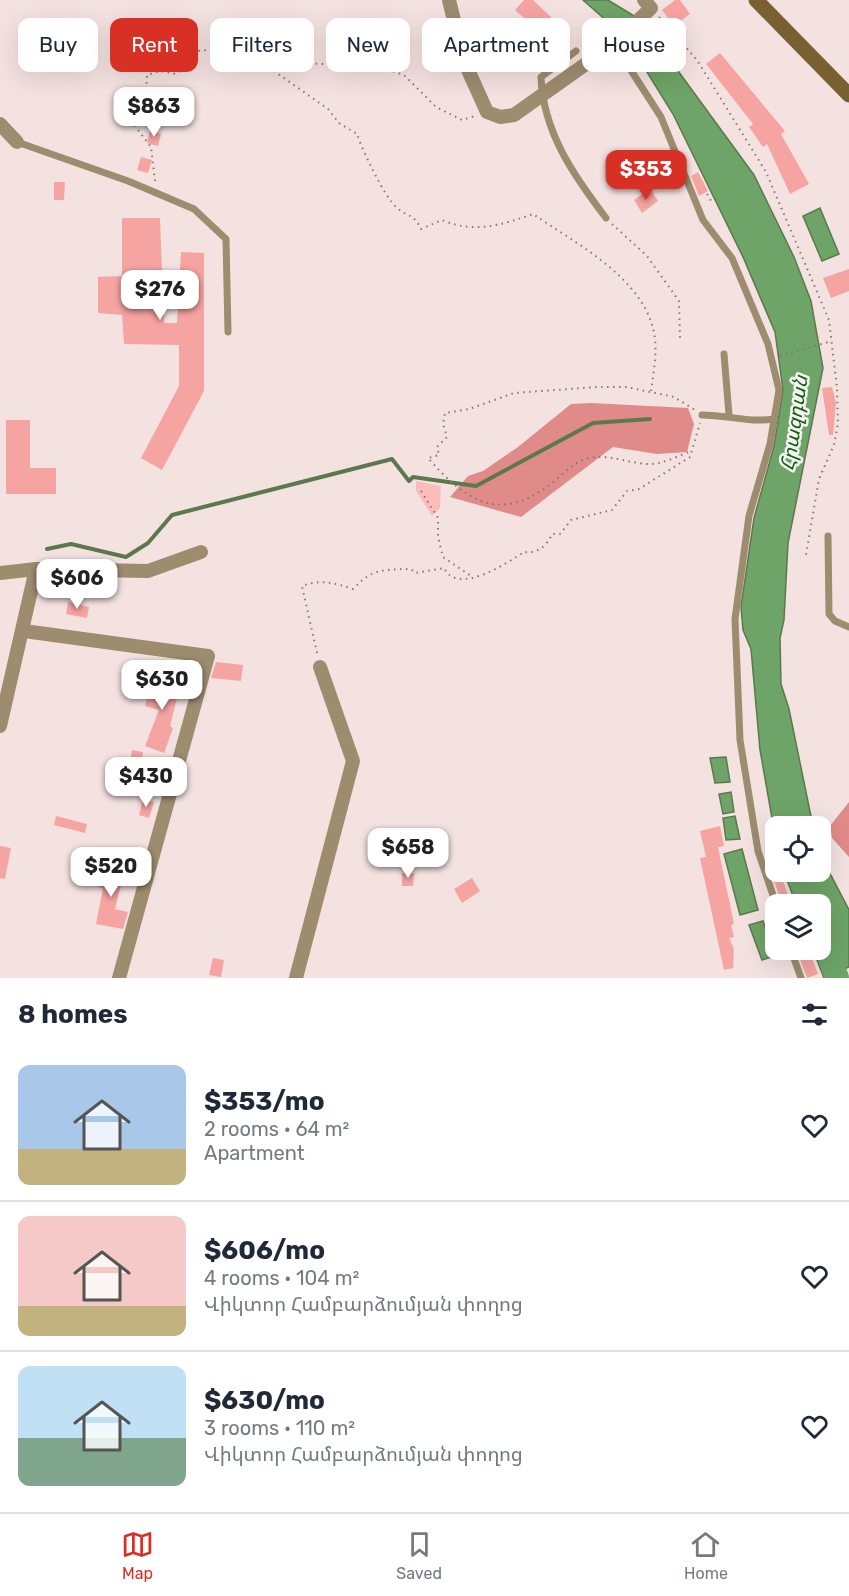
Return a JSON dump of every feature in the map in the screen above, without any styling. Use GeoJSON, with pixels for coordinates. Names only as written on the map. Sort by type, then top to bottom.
{"type":"FeatureCollection","features":[{"type":"Feature","properties":{"kind":"main road"},"geometry":{"type":"LineString","coordinates":[[756,0],[849,95]]}},
{"type":"Feature","properties":{"kind":"street"},"geometry":{"type":"LineString","coordinates":[[449,0],[464,62],[487,112],[500,117],[514,115],[582,65]]}},
{"type":"Feature","properties":{"kind":"street"},"geometry":{"type":"LineString","coordinates":[[0,124],[17,142]]}},
{"type":"Feature","properties":{"kind":"street"},"geometry":{"type":"LineString","coordinates":[[0,573],[36,569],[148,571],[201,552]]}},
{"type":"Feature","properties":{"kind":"street"},"geometry":{"type":"LineString","coordinates":[[0,726],[24,631],[36,569]]}},
{"type":"Feature","properties":{"kind":"street"},"geometry":{"type":"LineString","coordinates":[[24,631],[208,656],[119,978]]}},
{"type":"Feature","properties":{"kind":"street"},"geometry":{"type":"LineString","coordinates":[[296,978],[353,761],[320,667]]}},
{"type":"Feature","properties":{"kind":"lane"},"geometry":{"type":"LineString","coordinates":[[576,51],[541,77],[541,94],[549,129],[584,189],[606,218]]}},
{"type":"Feature","properties":{"kind":"lane"},"geometry":{"type":"LineString","coordinates":[[635,72],[660,117],[703,220],[732,258],[768,344],[779,390],[770,444],[749,516],[735,619],[740,740],[758,851],[773,894]]}},
{"type":"Feature","properties":{"kind":"lane"},"geometry":{"type":"LineString","coordinates":[[17,142],[157,193],[194,209],[226,239],[228,332]]}},
{"type":"Feature","properties":{"kind":"lane"},"geometry":{"type":"LineString","coordinates":[[724,354],[729,415]]}},
{"type":"Feature","properties":{"kind":"lane"},"geometry":{"type":"LineString","coordinates":[[702,414],[729,415],[751,422],[774,419]]}},
{"type":"Feature","properties":{"kind":"lane"},"geometry":{"type":"LineString","coordinates":[[828,536],[829,614],[835,621],[849,627]]}},
{"type":"Feature","properties":{"kind":"lane"},"geometry":{"type":"LineString","coordinates":[[795,960],[801,978]]}},
{"type":"Feature","properties":{"kind":"path"},"geometry":{"type":"LineString","coordinates":[[647,9],[697,60],[766,172],[829,320],[837,388],[838,423],[834,445],[819,479],[806,555]]}},
{"type":"Feature","properties":{"kind":"path"},"geometry":{"type":"LineString","coordinates":[[157,193],[151,147],[126,114],[145,108],[147,75],[160,71],[177,74],[195,51],[210,51]]}},
{"type":"Feature","properties":{"kind":"path"},"geometry":{"type":"LineString","coordinates":[[314,63],[386,69],[404,75],[436,107],[462,120],[487,112]]}},
{"type":"Feature","properties":{"kind":"path"},"geometry":{"type":"LineString","coordinates":[[275,72],[328,109],[339,123],[357,134],[363,156],[396,207],[415,217],[421,229],[442,220],[461,228],[501,225],[533,214],[577,240],[629,286],[646,306],[655,334],[651,392]]}},
{"type":"Feature","properties":{"kind":"path"},"geometry":{"type":"LineString","coordinates":[[707,194],[713,204]]}},
{"type":"Feature","properties":{"kind":"path"},"geometry":{"type":"LineString","coordinates":[[606,218],[647,256],[679,301],[680,338]]}},
{"type":"Feature","properties":{"kind":"path"},"geometry":{"type":"LineString","coordinates":[[779,357],[832,340]]}},
{"type":"Feature","properties":{"kind":"path"},"geometry":{"type":"LineString","coordinates":[[320,667],[302,586],[314,581],[333,582],[353,588],[368,573],[390,569],[411,569],[415,573],[444,568],[446,572],[462,580],[487,574],[495,567],[502,566],[524,552],[533,553],[547,545],[552,534],[560,534],[571,520],[612,510],[627,491],[639,489],[690,457],[692,451],[702,414],[674,397],[627,387],[514,393],[469,409],[445,413],[442,424],[447,437],[437,447],[438,455],[428,458],[444,477],[464,492],[491,504],[510,506],[529,500],[584,459],[616,457],[650,464],[692,451]]}},
{"type":"Feature","properties":{"kind":"path"},"geometry":{"type":"LineString","coordinates":[[421,491],[438,518],[438,537],[443,557],[473,577]]}},
{"type":"Feature","properties":{"kind":"shaded area"},"geometry":{"type":"Polygon","coordinates":[[[571,404],[688,408],[694,424],[687,452],[657,454],[613,447],[521,517],[450,497],[468,476],[483,471],[518,447],[571,404]]]}},
{"type":"Feature","properties":{"kind":"shaded area"},"geometry":{"type":"Polygon","coordinates":[[[416,481],[441,486],[440,508],[432,516],[416,491],[416,481]]]}},
{"type":"Feature","properties":{"kind":"shaded area"},"geometry":{"type":"Polygon","coordinates":[[[849,802],[849,857],[832,838],[831,825],[849,802]]]}},
{"type":"Feature","properties":{"kind":"water"},"geometry":{"type":"Polygon","coordinates":[[[583,0],[608,0],[638,18],[603,18],[583,0]]]}},
{"type":"Feature","properties":{"kind":"water"},"geometry":{"type":"Polygon","coordinates":[[[647,72],[679,72],[754,175],[794,257],[811,301],[823,368],[788,543],[784,620],[780,638],[781,684],[789,709],[811,816],[772,816],[760,750],[751,649],[743,630],[741,607],[754,518],[774,446],[783,390],[775,332],[743,257],[673,114],[647,72]]]}},
{"type":"Feature","properties":{"kind":"water"},"geometry":{"type":"Polygon","coordinates":[[[820,208],[839,254],[822,261],[803,216],[820,208]]]}},
{"type":"Feature","properties":{"kind":"water"},"geometry":{"type":"Polygon","coordinates":[[[726,757],[730,782],[715,783],[710,758],[726,757]]]}},
{"type":"Feature","properties":{"kind":"water"},"geometry":{"type":"Polygon","coordinates":[[[731,792],[734,812],[723,814],[719,794],[731,792]]]}},
{"type":"Feature","properties":{"kind":"water"},"geometry":{"type":"Polygon","coordinates":[[[735,816],[740,839],[726,840],[723,818],[735,816]]]}},
{"type":"Feature","properties":{"kind":"water"},"geometry":{"type":"Polygon","coordinates":[[[742,849],[758,910],[740,915],[724,854],[742,849]]]}},
{"type":"Feature","properties":{"kind":"water"},"geometry":{"type":"Polygon","coordinates":[[[831,875],[849,910],[849,967],[824,978],[817,960],[831,960],[831,894],[792,894],[788,882],[831,882],[831,875]]]}},
{"type":"Feature","properties":{"kind":"water"},"geometry":{"type":"Polygon","coordinates":[[[763,921],[765,959],[762,960],[749,925],[763,921]]]}},
{"type":"Feature","properties":{"kind":"building"},"geometry":{"type":"Polygon","coordinates":[[[524,0],[533,0],[551,17],[524,18],[515,10],[524,0]]]}},
{"type":"Feature","properties":{"kind":"building"},"geometry":{"type":"Polygon","coordinates":[[[675,0],[680,0],[690,14],[685,18],[668,18],[662,10],[675,0]]]}},
{"type":"Feature","properties":{"kind":"building"},"geometry":{"type":"Polygon","coordinates":[[[720,53],[785,131],[781,134],[809,184],[790,194],[767,144],[763,147],[749,127],[753,124],[706,64],[720,53]]]}},
{"type":"Feature","properties":{"kind":"building"},"geometry":{"type":"Polygon","coordinates":[[[150,131],[161,134],[158,146],[147,143],[150,131]]]}},
{"type":"Feature","properties":{"kind":"building"},"geometry":{"type":"Polygon","coordinates":[[[141,157],[152,160],[148,173],[137,170],[141,157]]]}},
{"type":"Feature","properties":{"kind":"building"},"geometry":{"type":"Polygon","coordinates":[[[698,172],[708,191],[699,196],[691,176],[698,172]]]}},
{"type":"Feature","properties":{"kind":"building"},"geometry":{"type":"Polygon","coordinates":[[[54,182],[65,182],[64,200],[54,200],[54,182]]]}},
{"type":"Feature","properties":{"kind":"building"},"geometry":{"type":"Polygon","coordinates":[[[650,189],[658,201],[642,213],[634,200],[650,189]]]}},
{"type":"Feature","properties":{"kind":"building"},"geometry":{"type":"Polygon","coordinates":[[[122,218],[160,218],[164,323],[177,323],[181,252],[204,253],[204,391],[162,470],[141,458],[179,386],[179,345],[124,344],[122,315],[98,313],[98,277],[122,276],[122,218]]]}},
{"type":"Feature","properties":{"kind":"building"},"geometry":{"type":"Polygon","coordinates":[[[849,269],[849,291],[831,298],[823,278],[849,269]]]}},
{"type":"Feature","properties":{"kind":"building"},"geometry":{"type":"Polygon","coordinates":[[[832,387],[836,403],[833,435],[829,435],[822,388],[832,387]]]}},
{"type":"Feature","properties":{"kind":"building"},"geometry":{"type":"Polygon","coordinates":[[[6,420],[30,420],[30,468],[56,468],[56,494],[6,494],[6,420]]]}},
{"type":"Feature","properties":{"kind":"building"},"geometry":{"type":"Polygon","coordinates":[[[68,602],[89,607],[87,618],[66,614],[68,602]]]}},
{"type":"Feature","properties":{"kind":"building"},"geometry":{"type":"Polygon","coordinates":[[[216,662],[243,665],[241,681],[211,678],[216,662]]]}},
{"type":"Feature","properties":{"kind":"building"},"geometry":{"type":"Polygon","coordinates":[[[153,675],[181,682],[170,726],[173,728],[164,753],[145,746],[159,710],[145,706],[153,675]]]}},
{"type":"Feature","properties":{"kind":"building"},"geometry":{"type":"Polygon","coordinates":[[[132,750],[143,752],[140,771],[129,769],[132,750]]]}},
{"type":"Feature","properties":{"kind":"building"},"geometry":{"type":"Polygon","coordinates":[[[143,799],[154,802],[149,818],[139,815],[143,799]]]}},
{"type":"Feature","properties":{"kind":"building"},"geometry":{"type":"Polygon","coordinates":[[[56,816],[87,824],[85,833],[54,825],[56,816]]]}},
{"type":"Feature","properties":{"kind":"building"},"geometry":{"type":"Polygon","coordinates":[[[720,826],[724,846],[718,847],[734,924],[731,925],[734,937],[729,938],[734,949],[733,968],[724,970],[700,858],[706,857],[700,831],[720,826]]]}},
{"type":"Feature","properties":{"kind":"building"},"geometry":{"type":"Polygon","coordinates":[[[0,846],[11,848],[5,879],[0,878],[0,846]]]}},
{"type":"Feature","properties":{"kind":"building"},"geometry":{"type":"Polygon","coordinates":[[[103,864],[125,869],[115,909],[128,912],[123,929],[96,924],[103,888],[97,887],[103,864]]]}},
{"type":"Feature","properties":{"kind":"building"},"geometry":{"type":"Polygon","coordinates":[[[402,873],[414,873],[413,886],[402,886],[402,873]]]}},
{"type":"Feature","properties":{"kind":"building"},"geometry":{"type":"Polygon","coordinates":[[[472,878],[480,891],[462,903],[454,889],[472,878]]]}},
{"type":"Feature","properties":{"kind":"building"},"geometry":{"type":"Polygon","coordinates":[[[774,882],[783,882],[788,894],[779,894],[774,882]]]}},
{"type":"Feature","properties":{"kind":"building"},"geometry":{"type":"Polygon","coordinates":[[[213,958],[224,960],[221,977],[209,975],[213,958]]]}},
{"type":"Feature","properties":{"kind":"building"},"geometry":{"type":"Polygon","coordinates":[[[800,960],[813,960],[818,974],[807,978],[800,960]]]}},
{"type":"Feature","properties":{"kind":"waterway"},"geometry":{"type":"LineString","coordinates":[[47,549],[71,544],[126,557],[148,543],[172,515],[392,459],[409,481],[413,477],[476,486],[593,423],[650,419]]}},
{"type":"Feature","properties":{"kind":"waterway","name":"Հրազդան"},"geometry":{"type":"LineString","coordinates":[[831,960],[837,978]]}}]}
